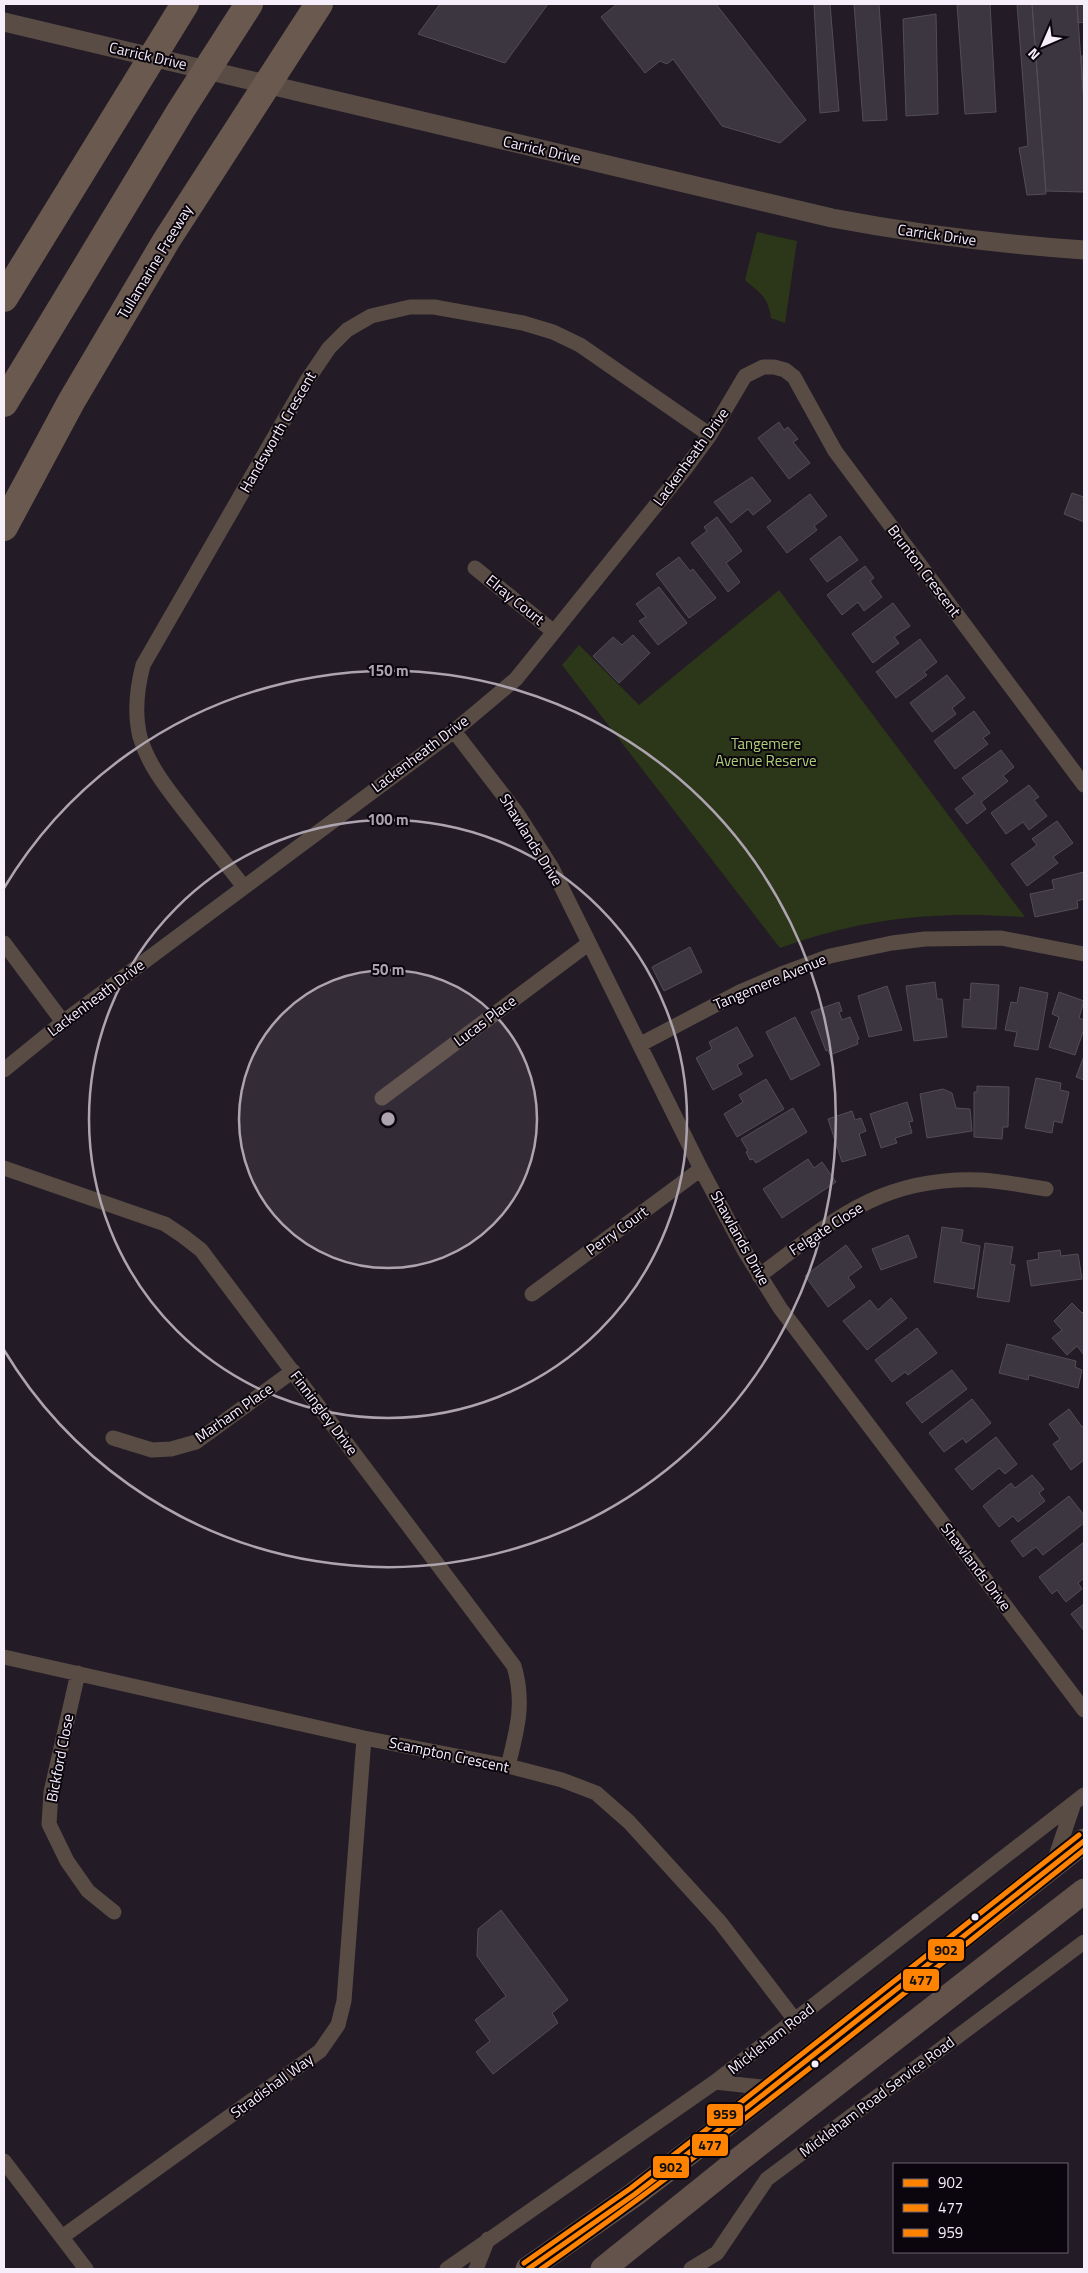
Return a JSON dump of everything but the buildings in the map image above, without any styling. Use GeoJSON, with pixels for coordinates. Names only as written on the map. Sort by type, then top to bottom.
{"type":"FeatureCollection","features":[{"type":"Feature","properties":{"kind":"highway"},"geometry":{"type":"LineString","coordinates":[[4,298],[185,4]]}},
{"type":"Feature","properties":{"kind":"highway"},"geometry":{"type":"LineString","coordinates":[[4,403],[171,126],[249,4]]}},
{"type":"Feature","properties":{"kind":"highway","name":"Tullamarine Freeway"},"geometry":{"type":"LineString","coordinates":[[4,528],[71,402],[166,241],[319,4]]}},
{"type":"Feature","properties":{"kind":"main road"},"geometry":{"type":"LineString","coordinates":[[528,2269],[635,2194],[1084,1841]]}},
{"type":"Feature","properties":{"kind":"main road"},"geometry":{"type":"LineString","coordinates":[[603,2269],[740,2158],[1084,1891]]}},
{"type":"Feature","properties":{"kind":"main road"},"geometry":{"type":"LineString","coordinates":[[989,1915],[1011,1948]]}},
{"type":"Feature","properties":{"kind":"street","name":"Carrick Drive"},"geometry":{"type":"LineString","coordinates":[[4,22],[832,218],[890,229],[989,243],[1084,250]]}},
{"type":"Feature","properties":{"kind":"street","name":"Handsworth Crescent"},"geometry":{"type":"LineString","coordinates":[[244,887],[162,781],[148,758],[140,736],[138,683],[143,665],[306,382],[335,342],[347,330],[371,316],[410,307],[434,307],[523,323],[553,332],[580,345],[710,435]]}},
{"type":"Feature","properties":{"kind":"street","name":"Lackenheath Drive"},"geometry":{"type":"LineString","coordinates":[[4,1070],[63,1022],[454,730],[516,679],[685,469],[710,435],[745,376],[763,367]]}},
{"type":"Feature","properties":{"kind":"street","name":"Brunton Crescent"},"geometry":{"type":"LineString","coordinates":[[763,367],[785,370],[794,377],[836,451],[1084,785]]}},
{"type":"Feature","properties":{"kind":"street","name":"Elray Court"},"geometry":{"type":"LineString","coordinates":[[475,568],[554,632]]}},
{"type":"Feature","properties":{"kind":"street","name":"Shawlands Drive"},"geometry":{"type":"LineString","coordinates":[[454,730],[517,813],[552,868],[588,944],[641,1044],[701,1169],[759,1276],[780,1308],[1084,1710]]}},
{"type":"Feature","properties":{"kind":"street","name":"Tangemere Avenue"},"geometry":{"type":"LineString","coordinates":[[641,1044],[740,992],[784,973],[830,956],[892,943],[925,939],[1001,938],[1084,954]]}},
{"type":"Feature","properties":{"kind":"street"},"geometry":{"type":"LineString","coordinates":[[4,943],[63,1022]]}},
{"type":"Feature","properties":{"kind":"street","name":"Lucas Place"},"geometry":{"type":"LineString","coordinates":[[382,1098],[588,944]]}},
{"type":"Feature","properties":{"kind":"street","name":"Finningley Drive"},"geometry":{"type":"LineString","coordinates":[[4,1168],[165,1224],[201,1250],[514,1666],[520,1684],[521,1700],[518,1723],[508,1766]]}},
{"type":"Feature","properties":{"kind":"street","name":"Perry Court"},"geometry":{"type":"LineString","coordinates":[[532,1294],[701,1169]]}},
{"type":"Feature","properties":{"kind":"street","name":"Felgate Close"},"geometry":{"type":"LineString","coordinates":[[759,1276],[820,1229],[852,1208],[886,1193],[922,1184],[982,1180],[1046,1189]]}},
{"type":"Feature","properties":{"kind":"street","name":"Marham Place"},"geometry":{"type":"LineString","coordinates":[[113,1438],[152,1450],[171,1449],[196,1442],[293,1371]]}},
{"type":"Feature","properties":{"kind":"street","name":"Scampton Crescent"},"geometry":{"type":"LineString","coordinates":[[4,1657],[364,1738],[508,1766],[562,1780],[596,1792],[629,1822],[720,1922],[795,2020]]}},
{"type":"Feature","properties":{"kind":"street","name":"Bickford Close"},"geometry":{"type":"LineString","coordinates":[[78,1673],[51,1792],[49,1824],[67,1861],[88,1891],[114,1912]]}},
{"type":"Feature","properties":{"kind":"street","name":"Stradishall Way"},"geometry":{"type":"LineString","coordinates":[[62,2237],[320,2051],[338,2025],[344,2001],[364,1738]]}},
{"type":"Feature","properties":{"kind":"street"},"geometry":{"type":"LineString","coordinates":[[1052,1865],[1079,1799]]}},
{"type":"Feature","properties":{"kind":"street","name":"Mickleham Road"},"geometry":{"type":"LineString","coordinates":[[447,2269],[716,2082],[1079,1799]]}},
{"type":"Feature","properties":{"kind":"street","name":"Mickleham Road Service Road"},"geometry":{"type":"LineString","coordinates":[[691,2269],[717,2253],[767,2179],[1084,1942]]}},
{"type":"Feature","properties":{"kind":"street"},"geometry":{"type":"LineString","coordinates":[[716,2082],[770,2088]]}},
{"type":"Feature","properties":{"kind":"street"},"geometry":{"type":"LineString","coordinates":[[4,2161],[86,2269]]}},
{"type":"Feature","properties":{"kind":"street"},"geometry":{"type":"LineString","coordinates":[[476,2269],[488,2239]]}},
{"type":"Feature","properties":{"kind":"green space"},"geometry":{"type":"Polygon","coordinates":[[[757,232],[797,241],[785,323],[771,318],[766,300],[745,280],[757,232]]]}},
{"type":"Feature","properties":{"kind":"green space","name":"Tangemere Avenue Reserve"},"geometry":{"type":"Polygon","coordinates":[[[779,590],[1025,917],[961,915],[901,919],[842,929],[780,948],[562,665],[579,645],[639,705],[779,590]]]}},
{"type":"Feature","properties":{"kind":"transit line","name":"959"},"geometry":{"type":"LineString","coordinates":[[524,2263],[631,2188],[1079,1835]]}},
{"type":"Feature","properties":{"kind":"transit line","name":"902"},"geometry":{"type":"LineString","coordinates":[[528,2269],[635,2194],[712,2135],[1084,1841]]}},
{"type":"Feature","properties":{"kind":"transit line","name":"477"},"geometry":{"type":"LineString","coordinates":[[541,2269],[748,2116],[1084,1850]]}}]}
